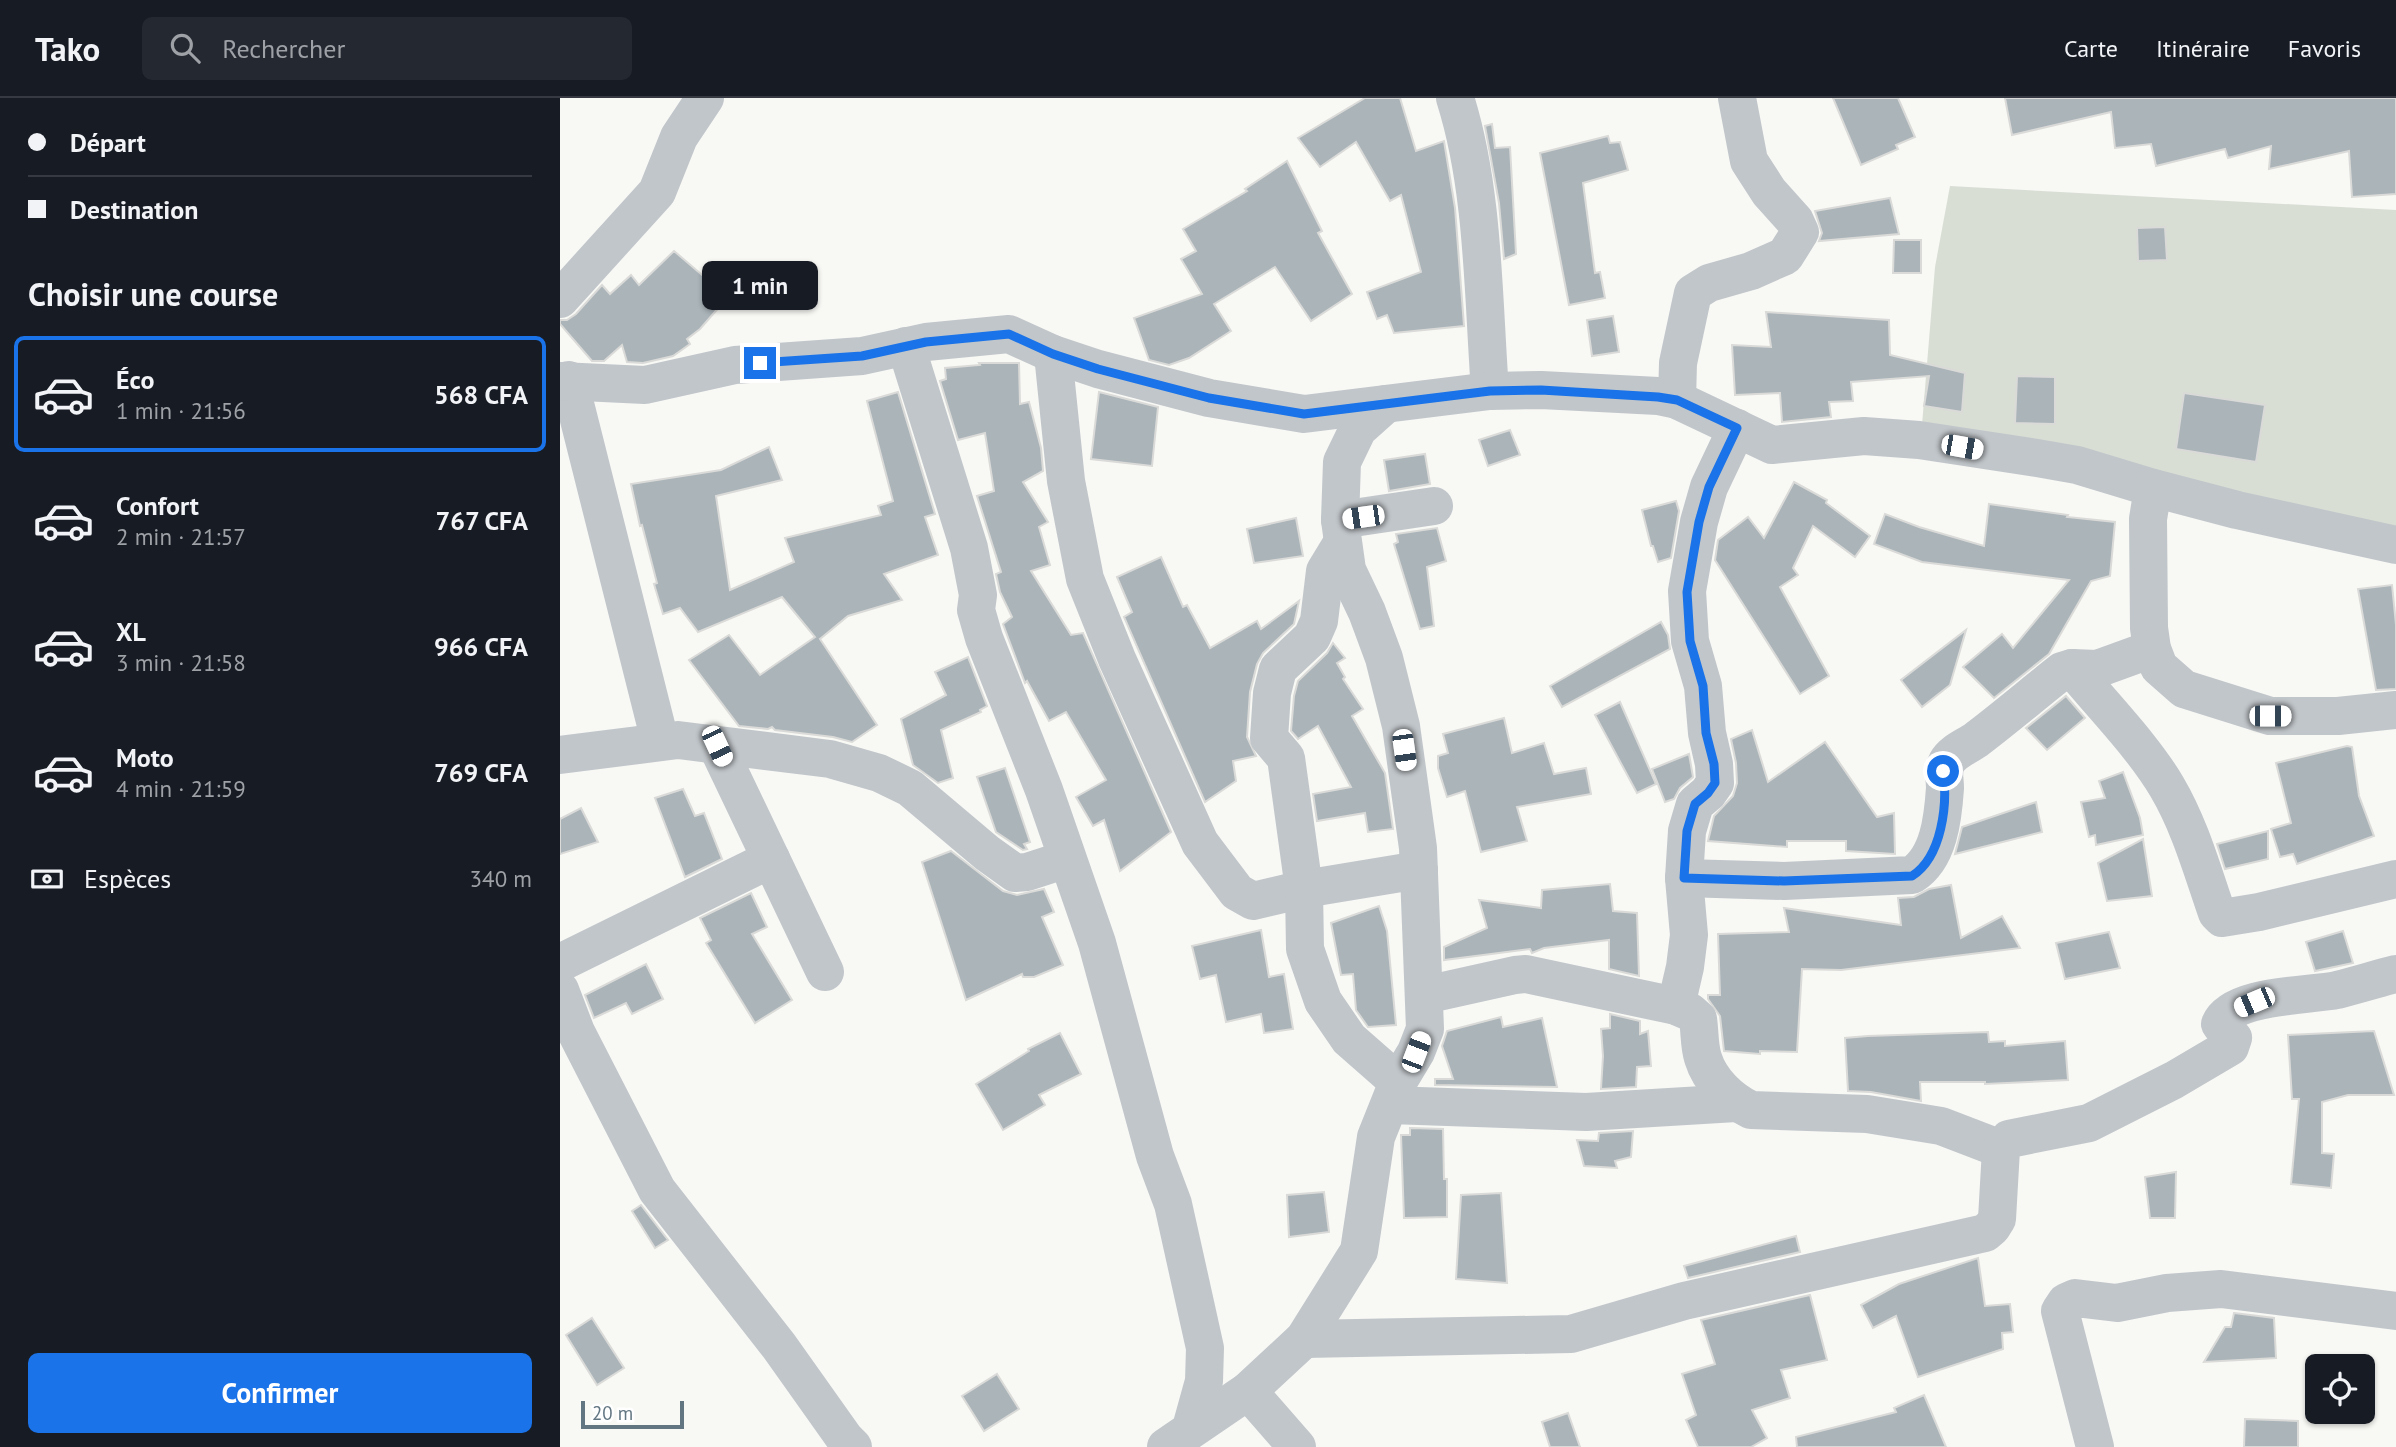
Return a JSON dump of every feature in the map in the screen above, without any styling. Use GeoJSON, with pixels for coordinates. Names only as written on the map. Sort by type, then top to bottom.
{"type":"FeatureCollection","features":[{"type":"Feature","properties":{"kind":"street"},"geometry":{"type":"LineString","coordinates":[[560,299],[657,192],[679,137],[705,98]]}},
{"type":"Feature","properties":{"kind":"street"},"geometry":{"type":"LineString","coordinates":[[1455,98],[1465,130],[1475,193],[1490,391]]}},
{"type":"Feature","properties":{"kind":"street"},"geometry":{"type":"LineString","coordinates":[[1677,400],[1678,363],[1693,293],[1709,283],[1751,271],[1785,256],[1800,232],[1796,221],[1769,192],[1749,161],[1737,98]]}},
{"type":"Feature","properties":{"kind":"street"},"geometry":{"type":"LineString","coordinates":[[660,741],[565,381],[645,384],[734,365],[862,356],[926,342],[1009,334],[1053,354],[1098,369],[1209,398],[1304,414],[1490,391],[1541,390],[1658,397],[1677,400],[1772,445],[1864,436],[1919,440],[2077,465],[2238,510],[2396,545]]}},
{"type":"Feature","properties":{"kind":"street"},"geometry":{"type":"LineString","coordinates":[[906,346],[969,548],[978,595],[976,610],[984,638],[1044,790],[1097,943],[1152,1143],[1173,1204],[1205,1348],[1204,1381],[1178,1438]]}},
{"type":"Feature","properties":{"kind":"street"},"geometry":{"type":"LineString","coordinates":[[1053,354],[1066,481],[1085,579],[1117,659],[1200,843],[1237,892],[1253,901],[1304,889],[1419,870]]}},
{"type":"Feature","properties":{"kind":"street"},"geometry":{"type":"LineString","coordinates":[[1178,1438],[1248,1391],[1304,1339],[1359,1251],[1377,1137],[1425,1028],[1418,848],[1401,726],[1384,658],[1367,612],[1347,570],[1341,532],[1342,462],[1358,429],[1386,404]]}},
{"type":"Feature","properties":{"kind":"street"},"geometry":{"type":"LineString","coordinates":[[1676,1006],[1689,935],[1684,878],[1687,831],[1695,804],[1715,783],[1714,764],[1706,733],[1703,686],[1690,641],[1687,592],[1699,522],[1709,487],[1737,428]]}},
{"type":"Feature","properties":{"kind":"street"},"geometry":{"type":"LineString","coordinates":[[2153,488],[2148,519],[2149,628],[2152,649],[2159,667],[2184,689],[2270,716],[2337,716],[2396,710]]}},
{"type":"Feature","properties":{"kind":"street"},"geometry":{"type":"LineString","coordinates":[[1341,532],[1434,506]]}},
{"type":"Feature","properties":{"kind":"street"},"geometry":{"type":"LineString","coordinates":[[1341,532],[1325,571],[1319,621],[1312,637],[1278,669],[1272,693],[1269,738],[1286,758],[1304,889],[1304,949],[1323,1001],[1349,1039],[1394,1094],[1586,1112],[1736,1103]]}},
{"type":"Feature","properties":{"kind":"street"},"geometry":{"type":"LineString","coordinates":[[1684,878],[1784,881],[1912,876],[1923,869],[1939,834],[1945,784],[1943,771],[1949,758],[2062,671],[2072,668],[2097,669],[2152,649]]}},
{"type":"Feature","properties":{"kind":"street"},"geometry":{"type":"LineString","coordinates":[[2072,668],[2137,745],[2166,785],[2185,820],[2217,913],[2222,918],[2259,912],[2396,879]]}},
{"type":"Feature","properties":{"kind":"street"},"geometry":{"type":"LineString","coordinates":[[560,755],[678,740],[830,759],[879,773],[910,788],[1014,873],[1027,872],[1067,859]]}},
{"type":"Feature","properties":{"kind":"street"},"geometry":{"type":"LineString","coordinates":[[717,746],[825,972]]}},
{"type":"Feature","properties":{"kind":"street"},"geometry":{"type":"LineString","coordinates":[[560,963],[771,859]]}},
{"type":"Feature","properties":{"kind":"street"},"geometry":{"type":"LineString","coordinates":[[1424,995],[1526,974],[1676,1006],[1698,1019],[1703,1059],[1717,1083],[1736,1103],[1751,1110],[1867,1114],[1941,1126],[2001,1149]]}},
{"type":"Feature","properties":{"kind":"street"},"geometry":{"type":"LineString","coordinates":[[1304,1339],[1571,1334],[1684,1301],[1985,1233],[1997,1219],[2001,1149],[2009,1139],[2089,1122],[2174,1080],[2230,1047],[2233,1038],[2220,1024],[2238,1008],[2254,1002],[2336,990],[2396,975]]}},
{"type":"Feature","properties":{"kind":"street"},"geometry":{"type":"LineString","coordinates":[[560,990],[576,1032],[657,1189],[779,1346],[850,1445]]}},
{"type":"Feature","properties":{"kind":"street"},"geometry":{"type":"LineString","coordinates":[[2095,1447],[2060,1311],[2066,1302],[2075,1298],[2117,1303],[2167,1293],[2221,1289],[2396,1311]]}},
{"type":"Feature","properties":{"kind":"street"},"geometry":{"type":"LineString","coordinates":[[1248,1391],[1297,1447]]}},
{"type":"Feature","properties":{"kind":"shaded area"},"geometry":{"type":"Polygon","coordinates":[[[1950,186],[2396,210],[2396,538],[1921,437],[1935,267],[1950,186]]]}},
{"type":"Feature","properties":{"kind":"building"},"geometry":{"type":"Polygon","coordinates":[[[1365,98],[1400,98],[1416,151],[1444,141],[1455,208],[1464,326],[1394,333],[1387,315],[1377,319],[1367,292],[1421,272],[1401,195],[1390,201],[1356,142],[1320,167],[1298,138],[1365,98]]]}},
{"type":"Feature","properties":{"kind":"building"},"geometry":{"type":"Polygon","coordinates":[[[1833,98],[1898,98],[1915,137],[1896,145],[1898,149],[1861,165],[1833,98]]]}},
{"type":"Feature","properties":{"kind":"building"},"geometry":{"type":"Polygon","coordinates":[[[2005,98],[2396,98],[2396,194],[2352,197],[2349,151],[2269,169],[2271,146],[2228,158],[2225,149],[2156,166],[2151,144],[2115,148],[2111,112],[2012,135],[2005,98]]]}},
{"type":"Feature","properties":{"kind":"building"},"geometry":{"type":"Polygon","coordinates":[[[1492,124],[1495,148],[1510,147],[1516,254],[1504,259],[1499,203],[1485,126],[1492,124]]]}},
{"type":"Feature","properties":{"kind":"building"},"geometry":{"type":"Polygon","coordinates":[[[1608,136],[1610,143],[1620,142],[1628,170],[1583,183],[1595,273],[1600,272],[1605,298],[1569,305],[1540,153],[1608,136]]]}},
{"type":"Feature","properties":{"kind":"building"},"geometry":{"type":"Polygon","coordinates":[[[1287,161],[1322,231],[1318,233],[1352,294],[1311,321],[1275,267],[1214,304],[1231,331],[1189,358],[1169,365],[1149,360],[1134,318],[1202,294],[1181,259],[1196,251],[1183,229],[1247,191],[1245,189],[1287,161]]]}},
{"type":"Feature","properties":{"kind":"building"},"geometry":{"type":"Polygon","coordinates":[[[1890,198],[1899,234],[1819,241],[1822,233],[1815,211],[1890,198]]]}},
{"type":"Feature","properties":{"kind":"building"},"geometry":{"type":"Polygon","coordinates":[[[2165,227],[2167,260],[2138,261],[2137,228],[2165,227]]]}},
{"type":"Feature","properties":{"kind":"building"},"geometry":{"type":"Polygon","coordinates":[[[1894,240],[1921,240],[1921,273],[1893,273],[1894,240]]]}},
{"type":"Feature","properties":{"kind":"building"},"geometry":{"type":"Polygon","coordinates":[[[674,251],[728,297],[700,329],[687,339],[690,344],[673,356],[643,363],[627,362],[622,345],[604,361],[592,361],[560,324],[560,320],[567,320],[576,314],[602,285],[610,294],[631,275],[639,285],[674,251]]]}},
{"type":"Feature","properties":{"kind":"building"},"geometry":{"type":"Polygon","coordinates":[[[1766,312],[1889,320],[1890,355],[1965,373],[1962,412],[1924,406],[1929,376],[1851,382],[1853,401],[1829,402],[1831,417],[1782,422],[1780,393],[1735,395],[1732,345],[1771,347],[1766,312]]]}},
{"type":"Feature","properties":{"kind":"building"},"geometry":{"type":"Polygon","coordinates":[[[1613,316],[1619,352],[1592,356],[1587,320],[1613,316]]]}},
{"type":"Feature","properties":{"kind":"building"},"geometry":{"type":"Polygon","coordinates":[[[979,363],[1019,363],[1020,404],[1029,402],[1041,448],[1043,471],[1023,482],[1048,522],[1039,527],[1050,565],[1031,571],[1071,635],[1083,633],[1171,832],[1120,871],[1104,820],[1093,826],[1076,797],[1106,780],[1066,712],[1049,721],[1027,681],[1025,683],[1003,624],[1012,617],[1000,592],[996,574],[1001,572],[977,496],[994,491],[985,433],[958,440],[940,381],[946,379],[945,368],[980,365],[979,363]]]}},
{"type":"Feature","properties":{"kind":"building"},"geometry":{"type":"Polygon","coordinates":[[[2017,376],[2055,377],[2055,424],[2015,423],[2017,376]]]}},
{"type":"Feature","properties":{"kind":"building"},"geometry":{"type":"Polygon","coordinates":[[[898,392],[935,514],[925,517],[938,555],[884,574],[902,600],[848,616],[820,639],[877,725],[852,742],[775,730],[772,727],[768,729],[739,726],[689,660],[729,635],[760,675],[815,637],[782,597],[698,632],[680,608],[663,614],[631,484],[721,470],[769,447],[782,480],[716,496],[730,590],[794,562],[785,538],[881,515],[878,506],[893,501],[867,401],[898,392]]]}},
{"type":"Feature","properties":{"kind":"building"},"geometry":{"type":"Polygon","coordinates":[[[1099,392],[1158,407],[1152,466],[1091,459],[1099,392]]]}},
{"type":"Feature","properties":{"kind":"building"},"geometry":{"type":"Polygon","coordinates":[[[2184,393],[2265,405],[2256,462],[2176,449],[2184,393]]]}},
{"type":"Feature","properties":{"kind":"building"},"geometry":{"type":"Polygon","coordinates":[[[1510,430],[1520,455],[1488,466],[1479,440],[1510,430]]]}},
{"type":"Feature","properties":{"kind":"building"},"geometry":{"type":"Polygon","coordinates":[[[1425,454],[1430,484],[1389,491],[1384,460],[1425,454]]]}},
{"type":"Feature","properties":{"kind":"building"},"geometry":{"type":"Polygon","coordinates":[[[1794,482],[1827,500],[1826,503],[1870,536],[1855,557],[1813,526],[1793,568],[1798,575],[1780,587],[1829,676],[1800,694],[1715,560],[1718,540],[1748,517],[1764,538],[1794,482]]]}},
{"type":"Feature","properties":{"kind":"building"},"geometry":{"type":"Polygon","coordinates":[[[1676,501],[1679,511],[1671,558],[1658,562],[1642,510],[1676,501]]]}},
{"type":"Feature","properties":{"kind":"building"},"geometry":{"type":"Polygon","coordinates":[[[1989,504],[2115,522],[2110,576],[2091,581],[2049,654],[1994,698],[1963,667],[2002,634],[2013,648],[2069,580],[1922,562],[1874,544],[1885,514],[1984,546],[1989,504]]]}},
{"type":"Feature","properties":{"kind":"building"},"geometry":{"type":"Polygon","coordinates":[[[1296,518],[1303,556],[1254,563],[1247,529],[1296,518]]]}},
{"type":"Feature","properties":{"kind":"building"},"geometry":{"type":"Polygon","coordinates":[[[1437,528],[1446,561],[1427,567],[1434,626],[1420,629],[1394,544],[1398,542],[1396,534],[1437,528]]]}},
{"type":"Feature","properties":{"kind":"building"},"geometry":{"type":"Polygon","coordinates":[[[1161,557],[1183,607],[1187,605],[1210,648],[1257,621],[1261,629],[1299,601],[1294,624],[1263,653],[1257,664],[1250,692],[1247,737],[1256,756],[1233,761],[1236,781],[1205,802],[1124,617],[1132,612],[1117,577],[1161,557]]]}},
{"type":"Feature","properties":{"kind":"building"},"geometry":{"type":"Polygon","coordinates":[[[2392,585],[2396,625],[2396,689],[2376,690],[2358,589],[2392,585]]]}},
{"type":"Feature","properties":{"kind":"building"},"geometry":{"type":"Polygon","coordinates":[[[1661,622],[1668,635],[1670,649],[1562,707],[1550,686],[1661,622]]]}},
{"type":"Feature","properties":{"kind":"building"},"geometry":{"type":"Polygon","coordinates":[[[1966,630],[1950,685],[1922,707],[1901,680],[1966,630]]]}},
{"type":"Feature","properties":{"kind":"building"},"geometry":{"type":"Polygon","coordinates":[[[1333,643],[1345,658],[1337,663],[1345,677],[1343,679],[1363,709],[1352,716],[1385,773],[1393,829],[1368,832],[1365,813],[1317,821],[1313,794],[1351,787],[1318,726],[1298,739],[1291,731],[1294,696],[1298,681],[1327,653],[1333,643]]]}},
{"type":"Feature","properties":{"kind":"building"},"geometry":{"type":"Polygon","coordinates":[[[968,657],[987,706],[980,710],[981,712],[941,730],[953,778],[938,783],[913,765],[901,719],[946,695],[935,672],[968,657]]]}},
{"type":"Feature","properties":{"kind":"building"},"geometry":{"type":"Polygon","coordinates":[[[2066,696],[2085,718],[2047,750],[2026,728],[2066,696]]]}},
{"type":"Feature","properties":{"kind":"building"},"geometry":{"type":"Polygon","coordinates":[[[1620,702],[1656,784],[1637,793],[1595,715],[1620,702]]]}},
{"type":"Feature","properties":{"kind":"building"},"geometry":{"type":"Polygon","coordinates":[[[1504,718],[1512,753],[1544,743],[1554,774],[1586,768],[1591,794],[1517,807],[1527,841],[1481,852],[1465,791],[1447,797],[1438,768],[1438,756],[1448,753],[1443,734],[1504,718]]]}},
{"type":"Feature","properties":{"kind":"building"},"geometry":{"type":"Polygon","coordinates":[[[1752,730],[1768,782],[1825,742],[1877,817],[1894,813],[1895,854],[1846,851],[1846,841],[1787,841],[1787,847],[1708,841],[1714,816],[1733,796],[1737,783],[1731,739],[1752,730]]]}},
{"type":"Feature","properties":{"kind":"building"},"geometry":{"type":"Polygon","coordinates":[[[2352,747],[2359,796],[2374,836],[2297,864],[2293,854],[2280,857],[2271,829],[2291,823],[2276,763],[2352,747]]]}},
{"type":"Feature","properties":{"kind":"building"},"geometry":{"type":"Polygon","coordinates":[[[1689,754],[1693,777],[1680,788],[1674,799],[1665,802],[1652,769],[1689,754]]]}},
{"type":"Feature","properties":{"kind":"building"},"geometry":{"type":"Polygon","coordinates":[[[1005,768],[1030,842],[1024,844],[1027,849],[1023,850],[996,832],[977,777],[1005,768]]]}},
{"type":"Feature","properties":{"kind":"building"},"geometry":{"type":"Polygon","coordinates":[[[2123,772],[2140,818],[2143,835],[2096,845],[2095,835],[2089,837],[2081,802],[2105,798],[2099,781],[2123,772]]]}},
{"type":"Feature","properties":{"kind":"building"},"geometry":{"type":"Polygon","coordinates":[[[683,789],[695,816],[704,813],[722,859],[685,877],[655,798],[683,789]]]}},
{"type":"Feature","properties":{"kind":"building"},"geometry":{"type":"Polygon","coordinates":[[[2036,802],[2042,832],[1955,854],[1962,827],[2036,802]]]}},
{"type":"Feature","properties":{"kind":"building"},"geometry":{"type":"Polygon","coordinates":[[[581,808],[598,842],[560,854],[560,819],[581,808]]]}},
{"type":"Feature","properties":{"kind":"building"},"geometry":{"type":"Polygon","coordinates":[[[2268,831],[2268,859],[2225,869],[2217,844],[2268,831]]]}},
{"type":"Feature","properties":{"kind":"building"},"geometry":{"type":"Polygon","coordinates":[[[2143,839],[2152,896],[2107,901],[2098,863],[2143,839]]]}},
{"type":"Feature","properties":{"kind":"building"},"geometry":{"type":"Polygon","coordinates":[[[951,851],[1003,891],[1017,895],[1044,889],[1054,912],[1042,917],[1063,965],[1034,977],[1023,977],[1022,974],[966,1000],[922,862],[951,851]]]}},
{"type":"Feature","properties":{"kind":"building"},"geometry":{"type":"Polygon","coordinates":[[[1610,884],[1613,911],[1637,913],[1639,976],[1609,969],[1609,940],[1544,948],[1532,953],[1530,949],[1444,960],[1444,947],[1487,928],[1479,900],[1541,908],[1542,890],[1610,884]]]}},
{"type":"Feature","properties":{"kind":"building"},"geometry":{"type":"Polygon","coordinates":[[[1951,885],[1961,938],[2002,916],[2020,948],[1841,970],[1802,969],[1797,1052],[1760,1051],[1760,1054],[1724,1051],[1720,1016],[1708,999],[1708,995],[1720,995],[1718,934],[1789,932],[1784,908],[1901,925],[1898,898],[1914,897],[1929,889],[1951,885]]]}},
{"type":"Feature","properties":{"kind":"building"},"geometry":{"type":"Polygon","coordinates":[[[751,893],[767,927],[752,934],[792,1000],[755,1023],[706,943],[711,940],[700,918],[751,893]]]}},
{"type":"Feature","properties":{"kind":"building"},"geometry":{"type":"Polygon","coordinates":[[[1379,906],[1387,931],[1396,1025],[1368,1027],[1356,1010],[1353,974],[1341,975],[1331,923],[1379,906]]]}},
{"type":"Feature","properties":{"kind":"building"},"geometry":{"type":"Polygon","coordinates":[[[1261,930],[1269,977],[1284,974],[1293,1029],[1264,1033],[1261,1014],[1226,1022],[1216,975],[1200,979],[1192,946],[1261,930]]]}},
{"type":"Feature","properties":{"kind":"building"},"geometry":{"type":"Polygon","coordinates":[[[2343,931],[2353,963],[2315,971],[2306,942],[2343,931]]]}},
{"type":"Feature","properties":{"kind":"building"},"geometry":{"type":"Polygon","coordinates":[[[2109,932],[2120,968],[2065,979],[2056,943],[2109,932]]]}},
{"type":"Feature","properties":{"kind":"building"},"geometry":{"type":"Polygon","coordinates":[[[646,964],[663,999],[632,1014],[626,1003],[594,1018],[585,995],[646,964]]]}},
{"type":"Feature","properties":{"kind":"building"},"geometry":{"type":"Polygon","coordinates":[[[1610,1014],[1640,1021],[1640,1034],[1648,1031],[1651,1066],[1637,1067],[1636,1087],[1601,1089],[1601,1029],[1610,1028],[1610,1014]]]}},
{"type":"Feature","properties":{"kind":"building"},"geometry":{"type":"Polygon","coordinates":[[[1501,1017],[1503,1027],[1542,1018],[1557,1087],[1435,1085],[1435,1079],[1453,1079],[1442,1046],[1447,1031],[1501,1017]]]}},
{"type":"Feature","properties":{"kind":"building"},"geometry":{"type":"Polygon","coordinates":[[[2374,1031],[2394,1095],[2348,1095],[2322,1102],[2322,1153],[2334,1154],[2331,1188],[2291,1184],[2299,1099],[2292,1099],[2288,1035],[2374,1031]]]}},
{"type":"Feature","properties":{"kind":"building"},"geometry":{"type":"Polygon","coordinates":[[[1988,1032],[1989,1042],[2005,1041],[2005,1046],[2065,1041],[2068,1080],[1985,1084],[1920,1082],[1921,1101],[1871,1092],[1848,1091],[1845,1038],[1988,1032]]]}},
{"type":"Feature","properties":{"kind":"building"},"geometry":{"type":"Polygon","coordinates":[[[1060,1033],[1081,1074],[1039,1095],[1045,1105],[1003,1130],[976,1084],[1029,1051],[1028,1049],[1060,1033]]]}},
{"type":"Feature","properties":{"kind":"building"},"geometry":{"type":"Polygon","coordinates":[[[1410,1128],[1443,1129],[1447,1217],[1404,1218],[1401,1135],[1410,1135],[1410,1128]]]}},
{"type":"Feature","properties":{"kind":"building"},"geometry":{"type":"Polygon","coordinates":[[[1633,1131],[1631,1157],[1615,1161],[1617,1168],[1584,1166],[1577,1140],[1598,1141],[1599,1133],[1633,1131]]]}},
{"type":"Feature","properties":{"kind":"building"},"geometry":{"type":"Polygon","coordinates":[[[2176,1172],[2175,1218],[2150,1218],[2145,1177],[2176,1172]]]}},
{"type":"Feature","properties":{"kind":"building"},"geometry":{"type":"Polygon","coordinates":[[[1324,1192],[1329,1232],[1289,1237],[1287,1195],[1324,1192]]]}},
{"type":"Feature","properties":{"kind":"building"},"geometry":{"type":"Polygon","coordinates":[[[1501,1193],[1507,1283],[1456,1279],[1461,1195],[1501,1193]]]}},
{"type":"Feature","properties":{"kind":"building"},"geometry":{"type":"Polygon","coordinates":[[[641,1205],[668,1240],[655,1248],[632,1211],[641,1205]]]}},
{"type":"Feature","properties":{"kind":"building"},"geometry":{"type":"Polygon","coordinates":[[[1796,1236],[1800,1252],[1688,1278],[1684,1266],[1796,1236]]]}},
{"type":"Feature","properties":{"kind":"building"},"geometry":{"type":"Polygon","coordinates":[[[1978,1258],[1985,1306],[2010,1304],[2013,1332],[2002,1333],[2003,1349],[1918,1377],[1896,1316],[1873,1328],[1861,1305],[1899,1284],[1978,1258]]]}},
{"type":"Feature","properties":{"kind":"building"},"geometry":{"type":"Polygon","coordinates":[[[1810,1295],[1827,1360],[1781,1370],[1790,1398],[1752,1410],[1767,1438],[1751,1447],[1698,1447],[1686,1420],[1696,1415],[1682,1374],[1715,1364],[1701,1320],[1810,1295]]]}},
{"type":"Feature","properties":{"kind":"building"},"geometry":{"type":"Polygon","coordinates":[[[2234,1313],[2274,1318],[2276,1358],[2204,1362],[2225,1327],[2231,1327],[2234,1313]]]}},
{"type":"Feature","properties":{"kind":"building"},"geometry":{"type":"Polygon","coordinates":[[[592,1318],[624,1368],[597,1385],[566,1335],[592,1318]]]}},
{"type":"Feature","properties":{"kind":"building"},"geometry":{"type":"Polygon","coordinates":[[[997,1374],[1019,1409],[984,1431],[962,1396],[997,1374]]]}},
{"type":"Feature","properties":{"kind":"building"},"geometry":{"type":"Polygon","coordinates":[[[1924,1395],[1946,1447],[1797,1447],[1796,1437],[1896,1412],[1894,1408],[1924,1395]]]}},
{"type":"Feature","properties":{"kind":"building"},"geometry":{"type":"Polygon","coordinates":[[[1568,1413],[1580,1447],[1550,1447],[1542,1422],[1568,1413]]]}},
{"type":"Feature","properties":{"kind":"building"},"geometry":{"type":"Polygon","coordinates":[[[2245,1419],[2298,1421],[2298,1447],[2244,1447],[2245,1419]]]}},
{"type":"Feature","properties":{"kind":"route"},"geometry":{"type":"LineString","coordinates":[[760,363],[862,356],[926,342],[1009,334],[1053,354],[1098,369],[1209,398],[1304,414],[1490,391],[1541,390],[1677,400],[1737,428],[1709,487],[1699,522],[1687,592],[1690,641],[1703,686],[1706,733],[1714,764],[1715,783],[1695,804],[1687,831],[1684,878],[1784,881],[1912,876],[1923,869],[1941,826],[1945,784],[1943,771]]}}]}
